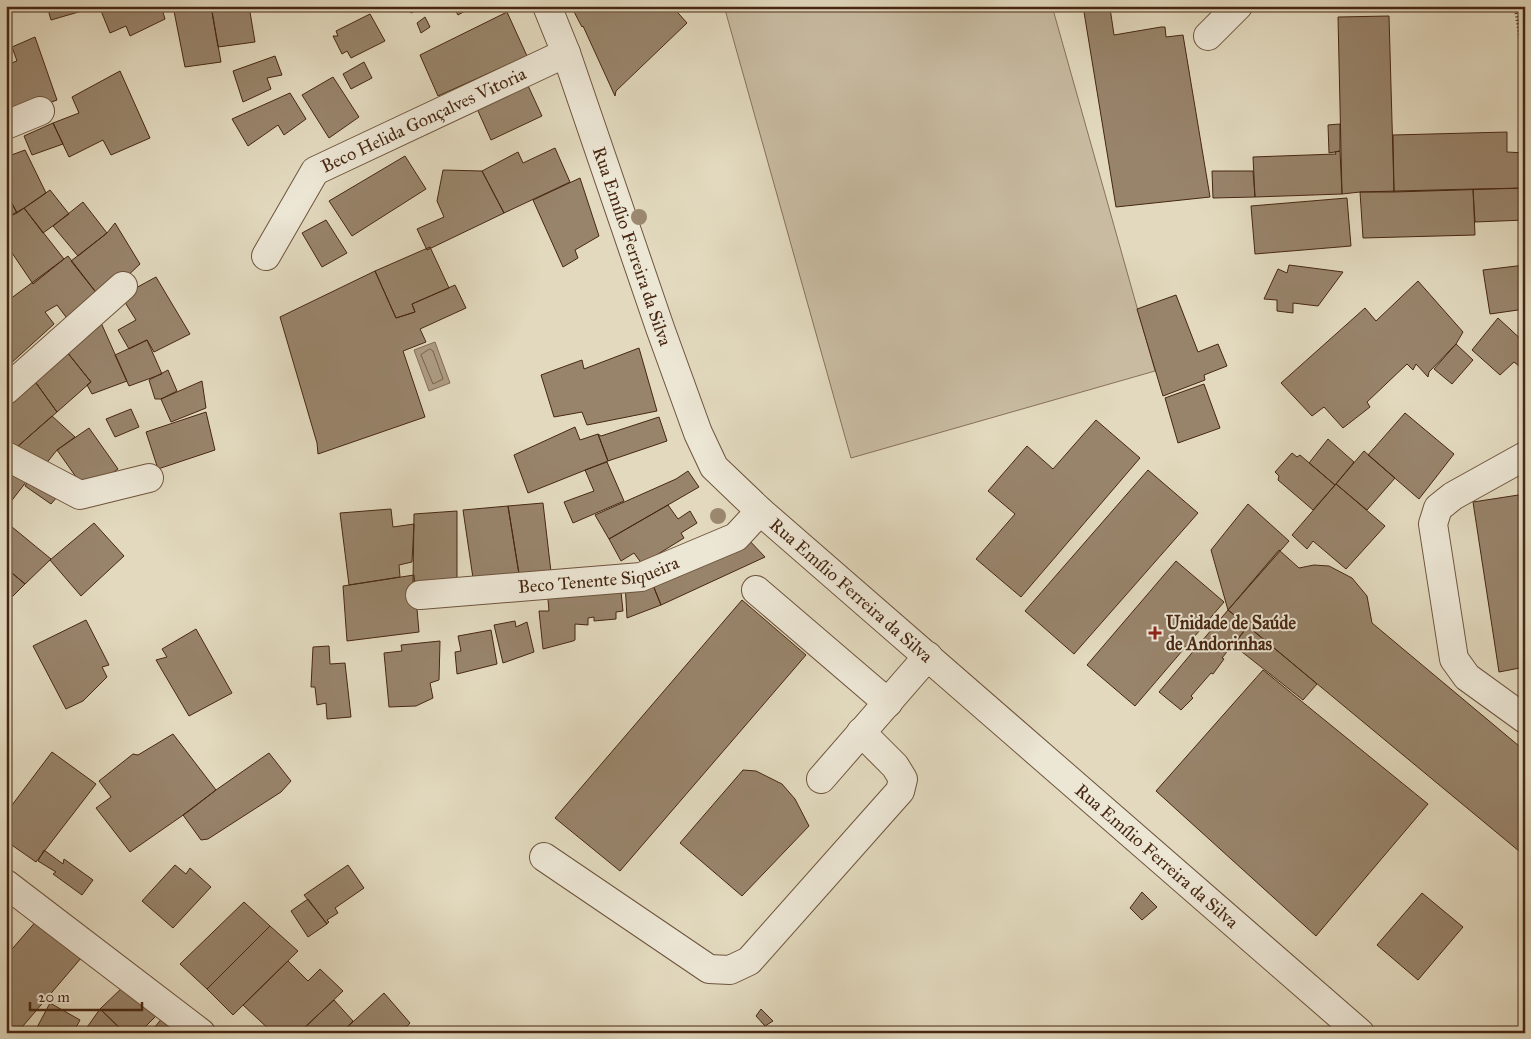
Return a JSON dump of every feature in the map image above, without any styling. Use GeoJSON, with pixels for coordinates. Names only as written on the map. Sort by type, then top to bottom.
{"type":"FeatureCollection","features":[{"type":"Feature","properties":{"kind":"street","name":"Rua Emílio Ferreira da Silva"},"geometry":{"type":"LineString","coordinates":[[547,6],[566,53],[698,433],[714,467],[760,511],[1360,1033]]}},
{"type":"Feature","properties":{"kind":"street"},"geometry":{"type":"LineString","coordinates":[[1208,36],[1238,6]]}},
{"type":"Feature","properties":{"kind":"street","name":"Beco Helida Gonçalves Vitoria"},"geometry":{"type":"LineString","coordinates":[[266,256],[315,171],[566,53]]}},
{"type":"Feature","properties":{"kind":"street"},"geometry":{"type":"LineString","coordinates":[[6,125],[40,111]]}},
{"type":"Feature","properties":{"kind":"street"},"geometry":{"type":"LineString","coordinates":[[6,390],[123,286]]}},
{"type":"Feature","properties":{"kind":"street"},"geometry":{"type":"LineString","coordinates":[[6,456],[80,495],[149,478]]}},
{"type":"Feature","properties":{"kind":"street"},"geometry":{"type":"LineString","coordinates":[[1525,456],[1454,496],[1438,508],[1432,524],[1454,659],[1467,677],[1525,719]]}},
{"type":"Feature","properties":{"kind":"street","name":"Beco Tenente Siqueira"},"geometry":{"type":"LineString","coordinates":[[420,595],[641,577],[736,537],[760,511]]}},
{"type":"Feature","properties":{"kind":"street"},"geometry":{"type":"LineString","coordinates":[[756,590],[888,702]]}},
{"type":"Feature","properties":{"kind":"street"},"geometry":{"type":"LineString","coordinates":[[821,778],[928,656]]}},
{"type":"Feature","properties":{"kind":"street"},"geometry":{"type":"LineString","coordinates":[[544,856],[709,969],[730,970],[749,961],[900,791],[903,778],[895,766],[862,732]]}},
{"type":"Feature","properties":{"kind":"street"},"geometry":{"type":"LineString","coordinates":[[6,884],[201,1033]]}},
{"type":"Feature","properties":{"kind":"path"},"geometry":{"type":"LineString","coordinates":[[1515,6],[1525,70]]}},
{"type":"Feature","properties":{"kind":"shaded area"},"geometry":{"type":"Polygon","coordinates":[[[724,6],[1052,6],[1155,371],[851,458],[724,6]]]}},
{"type":"Feature","properties":{"kind":"water"},"geometry":{"type":"Polygon","coordinates":[[[435,342],[450,383],[429,391],[414,350],[435,342]]]}},
{"type":"Feature","properties":{"kind":"building"},"geometry":{"type":"Polygon","coordinates":[[[47,6],[99,6],[51,20],[47,6]]]}},
{"type":"Feature","properties":{"kind":"building"},"geometry":{"type":"Polygon","coordinates":[[[99,6],[161,6],[165,19],[130,36],[126,26],[110,33],[99,6]]]}},
{"type":"Feature","properties":{"kind":"building"},"geometry":{"type":"Polygon","coordinates":[[[173,6],[211,6],[221,62],[185,67],[173,6]]]}},
{"type":"Feature","properties":{"kind":"building"},"geometry":{"type":"Polygon","coordinates":[[[211,6],[249,6],[255,42],[218,47],[211,6]]]}},
{"type":"Feature","properties":{"kind":"building"},"geometry":{"type":"Polygon","coordinates":[[[408,6],[426,6],[411,13],[408,6]]]}},
{"type":"Feature","properties":{"kind":"building"},"geometry":{"type":"Polygon","coordinates":[[[453,6],[474,6],[458,15],[453,6]]]}},
{"type":"Feature","properties":{"kind":"building"},"geometry":{"type":"Polygon","coordinates":[[[571,6],[672,6],[687,23],[616,91],[615,96],[583,26],[571,6]]]}},
{"type":"Feature","properties":{"kind":"building"},"geometry":{"type":"Polygon","coordinates":[[[1083,6],[1110,8],[1114,35],[1165,27],[1166,37],[1183,35],[1210,197],[1116,207],[1083,6]]]}},
{"type":"Feature","properties":{"kind":"building"},"geometry":{"type":"Polygon","coordinates":[[[507,12],[527,56],[438,96],[420,55],[507,12]]]}},
{"type":"Feature","properties":{"kind":"building"},"geometry":{"type":"Polygon","coordinates":[[[370,14],[385,41],[351,58],[347,51],[342,54],[333,36],[338,36],[336,31],[370,14]]]}},
{"type":"Feature","properties":{"kind":"building"},"geometry":{"type":"Polygon","coordinates":[[[1389,16],[1394,192],[1342,194],[1338,17],[1389,16]]]}},
{"type":"Feature","properties":{"kind":"building"},"geometry":{"type":"Polygon","coordinates":[[[425,17],[430,27],[421,33],[417,23],[425,17]]]}},
{"type":"Feature","properties":{"kind":"building"},"geometry":{"type":"Polygon","coordinates":[[[35,37],[57,100],[6,119],[6,65],[17,61],[12,47],[35,37]]]}},
{"type":"Feature","properties":{"kind":"building"},"geometry":{"type":"Polygon","coordinates":[[[275,56],[282,75],[267,78],[271,89],[243,102],[233,71],[275,56]]]}},
{"type":"Feature","properties":{"kind":"building"},"geometry":{"type":"Polygon","coordinates":[[[364,62],[372,78],[351,89],[343,74],[364,62]]]}},
{"type":"Feature","properties":{"kind":"building"},"geometry":{"type":"Polygon","coordinates":[[[120,71],[150,138],[111,155],[103,140],[69,157],[53,123],[79,113],[72,97],[120,71]]]}},
{"type":"Feature","properties":{"kind":"building"},"geometry":{"type":"Polygon","coordinates":[[[333,77],[359,117],[329,138],[302,95],[333,77]]]}},
{"type":"Feature","properties":{"kind":"building"},"geometry":{"type":"Polygon","coordinates":[[[524,77],[542,116],[491,140],[474,102],[524,77]]]}},
{"type":"Feature","properties":{"kind":"building"},"geometry":{"type":"Polygon","coordinates":[[[290,93],[306,119],[284,135],[278,125],[248,146],[232,119],[290,93]]]}},
{"type":"Feature","properties":{"kind":"building"},"geometry":{"type":"Polygon","coordinates":[[[53,123],[63,144],[32,155],[24,136],[53,123]]]}},
{"type":"Feature","properties":{"kind":"building"},"geometry":{"type":"Polygon","coordinates":[[[1340,124],[1340,151],[1329,153],[1328,125],[1340,124]]]}},
{"type":"Feature","properties":{"kind":"building"},"geometry":{"type":"Polygon","coordinates":[[[1507,132],[1507,152],[1525,153],[1525,188],[1394,192],[1393,135],[1507,132]]]}},
{"type":"Feature","properties":{"kind":"building"},"geometry":{"type":"Polygon","coordinates":[[[555,148],[570,182],[504,213],[482,171],[518,152],[523,163],[555,148]]]}},
{"type":"Feature","properties":{"kind":"building"},"geometry":{"type":"Polygon","coordinates":[[[25,150],[46,193],[17,213],[6,192],[6,157],[25,150]]]}},
{"type":"Feature","properties":{"kind":"building"},"geometry":{"type":"Polygon","coordinates":[[[1340,151],[1342,194],[1255,197],[1253,157],[1336,154],[1335,152],[1340,151]]]}},
{"type":"Feature","properties":{"kind":"building"},"geometry":{"type":"Polygon","coordinates":[[[405,156],[426,189],[352,236],[329,201],[405,156]]]}},
{"type":"Feature","properties":{"kind":"building"},"geometry":{"type":"Polygon","coordinates":[[[443,170],[482,171],[504,213],[427,250],[417,229],[444,217],[437,201],[443,170]]]}},
{"type":"Feature","properties":{"kind":"building"},"geometry":{"type":"Polygon","coordinates":[[[1212,171],[1253,171],[1255,197],[1213,198],[1212,171]]]}},
{"type":"Feature","properties":{"kind":"building"},"geometry":{"type":"Polygon","coordinates":[[[580,178],[599,236],[575,250],[578,258],[563,267],[533,200],[580,178]]]}},
{"type":"Feature","properties":{"kind":"building"},"geometry":{"type":"Polygon","coordinates":[[[1525,188],[1525,220],[1475,222],[1473,189],[1525,188]]]}},
{"type":"Feature","properties":{"kind":"building"},"geometry":{"type":"Polygon","coordinates":[[[1473,189],[1475,235],[1363,238],[1360,192],[1473,189]]]}},
{"type":"Feature","properties":{"kind":"building"},"geometry":{"type":"Polygon","coordinates":[[[50,190],[69,214],[43,233],[24,208],[50,190]]]}},
{"type":"Feature","properties":{"kind":"building"},"geometry":{"type":"Polygon","coordinates":[[[6,192],[17,213],[6,218],[6,192]]]}},
{"type":"Feature","properties":{"kind":"building"},"geometry":{"type":"Polygon","coordinates":[[[1347,198],[1351,246],[1255,254],[1251,206],[1347,198]]]}},
{"type":"Feature","properties":{"kind":"building"},"geometry":{"type":"Polygon","coordinates":[[[83,202],[107,233],[78,256],[53,226],[83,202]]]}},
{"type":"Feature","properties":{"kind":"building"},"geometry":{"type":"Polygon","coordinates":[[[24,208],[64,259],[33,284],[6,244],[6,218],[24,208]]]}},
{"type":"Feature","properties":{"kind":"building"},"geometry":{"type":"Polygon","coordinates":[[[326,220],[347,253],[322,267],[302,233],[326,220]]]}},
{"type":"Feature","properties":{"kind":"building"},"geometry":{"type":"Polygon","coordinates":[[[115,223],[140,264],[102,300],[71,261],[107,233],[115,223]]]}},
{"type":"Feature","properties":{"kind":"building"},"geometry":{"type":"Polygon","coordinates":[[[430,247],[449,288],[412,304],[415,312],[396,318],[375,271],[430,247]]]}},
{"type":"Feature","properties":{"kind":"building"},"geometry":{"type":"Polygon","coordinates":[[[68,256],[102,300],[72,325],[57,305],[45,312],[54,324],[9,365],[6,361],[6,302],[68,256]]]}},
{"type":"Feature","properties":{"kind":"building"},"geometry":{"type":"Polygon","coordinates":[[[1289,265],[1343,272],[1318,306],[1293,303],[1293,313],[1277,311],[1277,300],[1264,299],[1278,269],[1287,273],[1289,265]]]}},
{"type":"Feature","properties":{"kind":"building"},"geometry":{"type":"Polygon","coordinates":[[[1525,265],[1525,309],[1490,314],[1483,270],[1525,265]]]}},
{"type":"Feature","properties":{"kind":"building"},"geometry":{"type":"Polygon","coordinates":[[[375,271],[396,318],[415,312],[412,304],[455,285],[466,308],[420,329],[426,342],[403,351],[425,417],[318,454],[317,443],[280,317],[375,271]]]}},
{"type":"Feature","properties":{"kind":"building"},"geometry":{"type":"Polygon","coordinates":[[[156,277],[190,334],[154,352],[147,340],[129,349],[118,330],[136,320],[121,296],[156,277]]]}},
{"type":"Feature","properties":{"kind":"building"},"geometry":{"type":"Polygon","coordinates":[[[1418,281],[1463,332],[1456,344],[1429,372],[1428,377],[1416,364],[1413,370],[1407,364],[1367,402],[1370,407],[1343,428],[1324,407],[1312,416],[1281,383],[1365,308],[1376,321],[1418,281]]]}},
{"type":"Feature","properties":{"kind":"building"},"geometry":{"type":"Polygon","coordinates":[[[1176,295],[1198,352],[1218,344],[1227,366],[1204,375],[1205,380],[1163,396],[1137,309],[1176,295]]]}},
{"type":"Feature","properties":{"kind":"building"},"geometry":{"type":"Polygon","coordinates":[[[98,316],[127,381],[92,394],[87,385],[91,382],[63,347],[98,316]]]}},
{"type":"Feature","properties":{"kind":"building"},"geometry":{"type":"Polygon","coordinates":[[[1498,318],[1525,343],[1525,360],[1519,366],[1514,362],[1500,375],[1472,350],[1498,318]]]}},
{"type":"Feature","properties":{"kind":"building"},"geometry":{"type":"Polygon","coordinates":[[[147,340],[162,374],[129,386],[115,355],[147,340]]]}},
{"type":"Feature","properties":{"kind":"building"},"geometry":{"type":"Polygon","coordinates":[[[1456,344],[1473,360],[1452,384],[1434,369],[1456,344]]]}},
{"type":"Feature","properties":{"kind":"building"},"geometry":{"type":"Polygon","coordinates":[[[63,347],[91,382],[57,412],[31,376],[63,347]]]}},
{"type":"Feature","properties":{"kind":"building"},"geometry":{"type":"Polygon","coordinates":[[[639,348],[657,411],[587,425],[582,412],[554,417],[541,375],[582,360],[584,369],[639,348]]]}},
{"type":"Feature","properties":{"kind":"building"},"geometry":{"type":"Polygon","coordinates":[[[168,370],[177,391],[161,399],[155,399],[149,380],[168,370]]]}},
{"type":"Feature","properties":{"kind":"building"},"geometry":{"type":"Polygon","coordinates":[[[31,376],[57,412],[17,447],[6,440],[6,399],[31,376]]]}},
{"type":"Feature","properties":{"kind":"building"},"geometry":{"type":"Polygon","coordinates":[[[202,381],[206,408],[171,422],[161,399],[202,381]]]}},
{"type":"Feature","properties":{"kind":"building"},"geometry":{"type":"Polygon","coordinates":[[[1204,384],[1220,428],[1178,443],[1165,398],[1204,384]]]}},
{"type":"Feature","properties":{"kind":"building"},"geometry":{"type":"Polygon","coordinates":[[[131,409],[139,427],[115,437],[106,419],[131,409]]]}},
{"type":"Feature","properties":{"kind":"building"},"geometry":{"type":"Polygon","coordinates":[[[206,412],[215,450],[158,469],[146,432],[206,412]]]}},
{"type":"Feature","properties":{"kind":"building"},"geometry":{"type":"Polygon","coordinates":[[[1405,413],[1454,454],[1419,499],[1368,455],[1405,413]]]}},
{"type":"Feature","properties":{"kind":"building"},"geometry":{"type":"Polygon","coordinates":[[[52,416],[75,437],[57,450],[45,465],[17,447],[52,416]]]}},
{"type":"Feature","properties":{"kind":"building"},"geometry":{"type":"Polygon","coordinates":[[[659,417],[667,441],[608,461],[598,434],[601,436],[659,417]]]}},
{"type":"Feature","properties":{"kind":"building"},"geometry":{"type":"Polygon","coordinates":[[[1096,420],[1140,458],[1021,597],[976,559],[1015,514],[988,491],[1027,446],[1053,469],[1096,420]]]}},
{"type":"Feature","properties":{"kind":"building"},"geometry":{"type":"Polygon","coordinates":[[[575,427],[580,440],[598,434],[608,461],[528,493],[514,455],[575,427]]]}},
{"type":"Feature","properties":{"kind":"building"},"geometry":{"type":"Polygon","coordinates":[[[89,428],[118,469],[92,487],[81,484],[57,450],[89,428]]]}},
{"type":"Feature","properties":{"kind":"building"},"geometry":{"type":"Polygon","coordinates":[[[1328,439],[1354,462],[1335,485],[1309,463],[1328,439]]]}},
{"type":"Feature","properties":{"kind":"building"},"geometry":{"type":"Polygon","coordinates":[[[1364,451],[1395,478],[1367,510],[1336,484],[1364,451]]]}},
{"type":"Feature","properties":{"kind":"building"},"geometry":{"type":"Polygon","coordinates":[[[1292,453],[1297,457],[1300,455],[1335,485],[1313,510],[1278,480],[1279,476],[1275,472],[1292,453]]]}},
{"type":"Feature","properties":{"kind":"building"},"geometry":{"type":"Polygon","coordinates":[[[6,460],[33,473],[6,508],[6,460]]]}},
{"type":"Feature","properties":{"kind":"building"},"geometry":{"type":"Polygon","coordinates":[[[607,462],[624,501],[573,523],[564,502],[594,491],[585,470],[607,462]]]}},
{"type":"Feature","properties":{"kind":"building"},"geometry":{"type":"Polygon","coordinates":[[[1148,470],[1198,513],[1074,654],[1025,611],[1148,470]]]}},
{"type":"Feature","properties":{"kind":"building"},"geometry":{"type":"Polygon","coordinates":[[[688,471],[699,487],[609,539],[595,515],[676,479],[688,471]]]}},
{"type":"Feature","properties":{"kind":"building"},"geometry":{"type":"Polygon","coordinates":[[[33,473],[64,489],[51,504],[25,486],[33,473]]]}},
{"type":"Feature","properties":{"kind":"building"},"geometry":{"type":"Polygon","coordinates":[[[1336,484],[1385,526],[1346,569],[1313,541],[1307,549],[1292,535],[1336,484]]]}},
{"type":"Feature","properties":{"kind":"building"},"geometry":{"type":"Polygon","coordinates":[[[1525,494],[1525,667],[1499,672],[1473,502],[1525,494]]]}},
{"type":"Feature","properties":{"kind":"building"},"geometry":{"type":"Polygon","coordinates":[[[543,503],[551,572],[519,574],[508,506],[543,503]]]}},
{"type":"Feature","properties":{"kind":"building"},"geometry":{"type":"Polygon","coordinates":[[[1248,504],[1289,541],[1228,610],[1211,550],[1248,504]]]}},
{"type":"Feature","properties":{"kind":"building"},"geometry":{"type":"Polygon","coordinates":[[[668,505],[678,519],[690,511],[697,523],[681,533],[684,538],[642,564],[634,553],[621,561],[609,539],[668,505]]]}},
{"type":"Feature","properties":{"kind":"building"},"geometry":{"type":"Polygon","coordinates":[[[508,506],[519,574],[473,578],[463,510],[508,506]]]}},
{"type":"Feature","properties":{"kind":"building"},"geometry":{"type":"Polygon","coordinates":[[[391,509],[393,527],[414,524],[412,562],[399,565],[400,577],[349,585],[340,513],[391,509]]]}},
{"type":"Feature","properties":{"kind":"building"},"geometry":{"type":"Polygon","coordinates":[[[457,511],[457,579],[413,582],[414,514],[457,511]]]}},
{"type":"Feature","properties":{"kind":"building"},"geometry":{"type":"Polygon","coordinates":[[[6,522],[51,559],[25,584],[6,568],[6,522]]]}},
{"type":"Feature","properties":{"kind":"building"},"geometry":{"type":"Polygon","coordinates":[[[94,523],[124,556],[81,596],[50,560],[94,523]]]}},
{"type":"Feature","properties":{"kind":"building"},"geometry":{"type":"Polygon","coordinates":[[[746,537],[765,557],[661,605],[650,578],[746,537]]]}},
{"type":"Feature","properties":{"kind":"building"},"geometry":{"type":"Polygon","coordinates":[[[1279,550],[1299,568],[1314,565],[1329,566],[1352,578],[1367,596],[1372,623],[1525,751],[1525,856],[1228,610],[1279,550]]]}},
{"type":"Feature","properties":{"kind":"building","name":"Unidade de Saúde de Andorinhas"},"geometry":{"type":"Polygon","coordinates":[[[1176,561],[1224,602],[1135,706],[1087,665],[1176,561]]]}},
{"type":"Feature","properties":{"kind":"building"},"geometry":{"type":"Polygon","coordinates":[[[6,568],[25,584],[6,603],[6,568]]]}},
{"type":"Feature","properties":{"kind":"building"},"geometry":{"type":"Polygon","coordinates":[[[414,575],[419,632],[347,641],[343,586],[414,575]]]}},
{"type":"Feature","properties":{"kind":"building"},"geometry":{"type":"Polygon","coordinates":[[[650,578],[661,605],[627,618],[625,582],[650,578]]]}},
{"type":"Feature","properties":{"kind":"building"},"geometry":{"type":"Polygon","coordinates":[[[620,582],[623,611],[616,612],[616,619],[594,621],[594,617],[588,618],[588,625],[575,624],[575,640],[543,649],[539,611],[549,611],[547,588],[620,582]]]}},
{"type":"Feature","properties":{"kind":"building"},"geometry":{"type":"Polygon","coordinates":[[[742,600],[806,655],[620,871],[555,818],[742,600]]]}},
{"type":"Feature","properties":{"kind":"building"},"geometry":{"type":"Polygon","coordinates":[[[1228,610],[1248,626],[1222,658],[1224,659],[1213,674],[1211,673],[1191,696],[1193,698],[1181,710],[1159,692],[1228,610]]]}},
{"type":"Feature","properties":{"kind":"building"},"geometry":{"type":"Polygon","coordinates":[[[86,620],[109,665],[102,667],[107,677],[83,701],[66,709],[33,646],[86,620]]]}},
{"type":"Feature","properties":{"kind":"building"},"geometry":{"type":"Polygon","coordinates":[[[515,621],[516,627],[527,622],[534,652],[503,663],[494,625],[515,621]]]}},
{"type":"Feature","properties":{"kind":"building"},"geometry":{"type":"Polygon","coordinates":[[[1248,626],[1317,684],[1303,700],[1237,648],[1240,646],[1236,642],[1248,626]]]}},
{"type":"Feature","properties":{"kind":"building"},"geometry":{"type":"Polygon","coordinates":[[[196,629],[232,693],[189,716],[156,660],[167,657],[162,649],[196,629]]]}},
{"type":"Feature","properties":{"kind":"building"},"geometry":{"type":"Polygon","coordinates":[[[491,630],[497,664],[457,674],[455,652],[461,651],[458,636],[491,630]]]}},
{"type":"Feature","properties":{"kind":"building"},"geometry":{"type":"Polygon","coordinates":[[[440,641],[439,680],[430,683],[433,698],[416,706],[389,707],[384,653],[402,651],[401,645],[440,641]]]}},
{"type":"Feature","properties":{"kind":"building"},"geometry":{"type":"Polygon","coordinates":[[[329,646],[330,664],[345,663],[351,717],[327,719],[326,703],[317,705],[315,687],[311,687],[313,647],[329,646]]]}},
{"type":"Feature","properties":{"kind":"building"},"geometry":{"type":"Polygon","coordinates":[[[1263,670],[1428,804],[1316,936],[1156,791],[1263,670]]]}},
{"type":"Feature","properties":{"kind":"building"},"geometry":{"type":"Polygon","coordinates":[[[173,734],[216,790],[130,852],[96,808],[111,797],[99,781],[133,754],[138,755],[173,734]]]}},
{"type":"Feature","properties":{"kind":"building"},"geometry":{"type":"Polygon","coordinates":[[[52,752],[96,784],[36,862],[6,841],[6,813],[52,752]]]}},
{"type":"Feature","properties":{"kind":"building"},"geometry":{"type":"Polygon","coordinates":[[[269,753],[291,781],[281,792],[208,839],[201,840],[183,815],[269,753]]]}},
{"type":"Feature","properties":{"kind":"building"},"geometry":{"type":"Polygon","coordinates":[[[743,770],[756,771],[782,784],[795,799],[809,826],[742,896],[680,843],[743,770]]]}},
{"type":"Feature","properties":{"kind":"building"},"geometry":{"type":"Polygon","coordinates":[[[44,850],[63,864],[64,859],[93,880],[82,895],[53,874],[56,872],[38,861],[44,850]]]}},
{"type":"Feature","properties":{"kind":"building"},"geometry":{"type":"Polygon","coordinates":[[[175,865],[186,874],[190,868],[211,887],[173,928],[142,901],[175,865]]]}},
{"type":"Feature","properties":{"kind":"building"},"geometry":{"type":"Polygon","coordinates":[[[348,865],[364,888],[335,908],[338,913],[327,920],[329,922],[327,924],[304,895],[348,865]]]}},
{"type":"Feature","properties":{"kind":"building"},"geometry":{"type":"Polygon","coordinates":[[[1142,892],[1157,907],[1142,920],[1130,908],[1142,892]]]}},
{"type":"Feature","properties":{"kind":"building"},"geometry":{"type":"Polygon","coordinates":[[[1422,893],[1463,927],[1418,980],[1377,945],[1422,893]]]}},
{"type":"Feature","properties":{"kind":"building"},"geometry":{"type":"Polygon","coordinates":[[[308,899],[327,924],[308,937],[291,911],[308,899]]]}},
{"type":"Feature","properties":{"kind":"building"},"geometry":{"type":"Polygon","coordinates":[[[244,902],[270,926],[207,989],[180,964],[244,902]]]}},
{"type":"Feature","properties":{"kind":"building"},"geometry":{"type":"Polygon","coordinates":[[[38,919],[82,957],[17,1033],[6,1033],[6,956],[38,919]]]}},
{"type":"Feature","properties":{"kind":"building"},"geometry":{"type":"Polygon","coordinates":[[[270,926],[298,951],[233,1015],[207,989],[270,926]]]}},
{"type":"Feature","properties":{"kind":"building"},"geometry":{"type":"Polygon","coordinates":[[[288,961],[308,981],[320,969],[343,991],[299,1033],[273,1033],[243,1005],[288,961]]]}},
{"type":"Feature","properties":{"kind":"building"},"geometry":{"type":"Polygon","coordinates":[[[124,986],[158,1014],[139,1033],[125,1033],[100,1009],[124,986]]]}},
{"type":"Feature","properties":{"kind":"building"},"geometry":{"type":"Polygon","coordinates":[[[384,993],[410,1023],[401,1033],[341,1033],[384,993]]]}},
{"type":"Feature","properties":{"kind":"building"},"geometry":{"type":"Polygon","coordinates":[[[334,1000],[353,1021],[341,1033],[308,1033],[304,1028],[334,1000]]]}},
{"type":"Feature","properties":{"kind":"building"},"geometry":{"type":"Polygon","coordinates":[[[50,1003],[80,1020],[73,1033],[34,1033],[50,1003]]]}},
{"type":"Feature","properties":{"kind":"building"},"geometry":{"type":"Polygon","coordinates":[[[100,1009],[125,1033],[83,1033],[100,1009]]]}},
{"type":"Feature","properties":{"kind":"building"},"geometry":{"type":"Polygon","coordinates":[[[761,1009],[773,1021],[765,1026],[756,1016],[761,1009]]]}},
{"type":"Feature","properties":{"kind":"building"},"geometry":{"type":"Polygon","coordinates":[[[163,1017],[182,1033],[150,1033],[163,1017]]]}},
{"type":"Feature","properties":{"kind":"place","name":"Unidade de Saúde de Andorinhas"},"geometry":{"type":"Point","coordinates":[1155,633]}}]}
